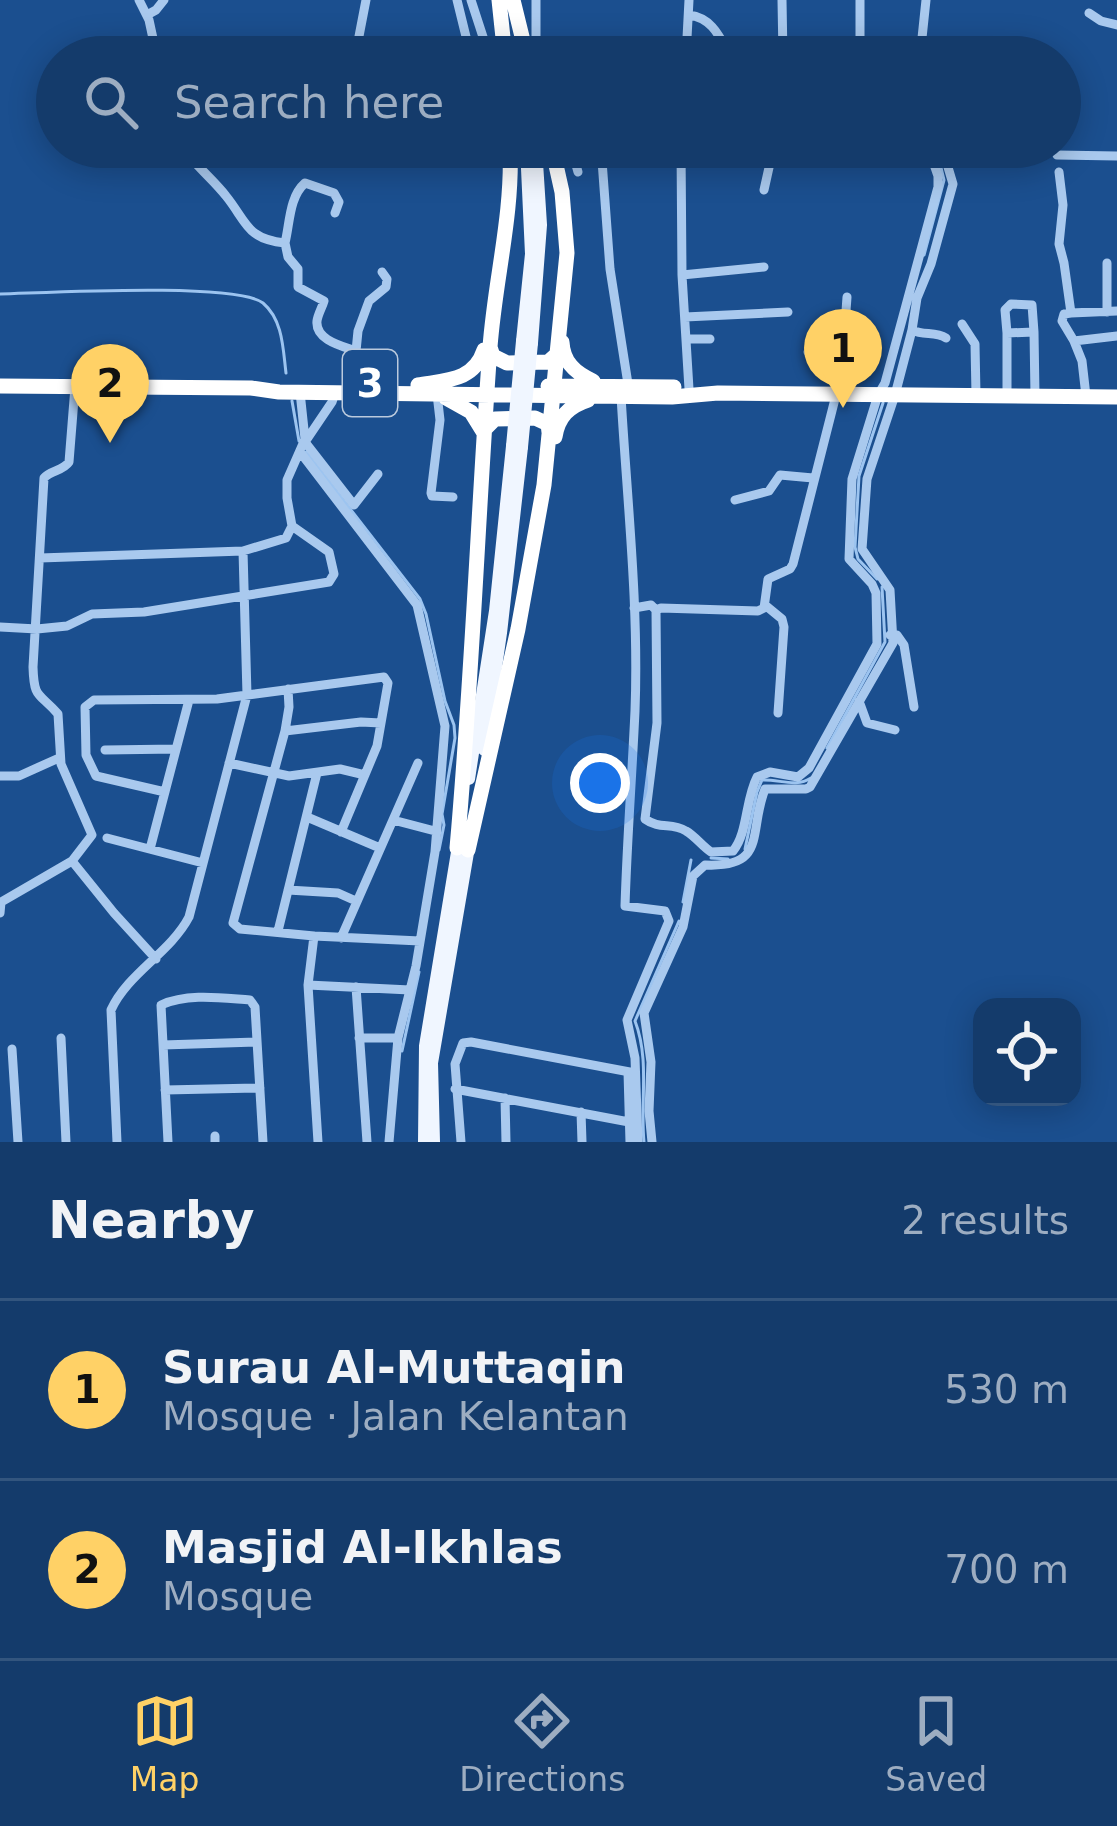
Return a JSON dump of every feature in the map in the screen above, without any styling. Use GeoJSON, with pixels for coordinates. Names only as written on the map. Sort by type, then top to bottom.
{"type":"FeatureCollection","features":[{"type":"Feature","properties":{"kind":"highway"},"geometry":{"type":"LineString","coordinates":[[500,0],[513,36]]}},
{"type":"Feature","properties":{"kind":"highway"},"geometry":{"type":"LineString","coordinates":[[512,0],[517,36]]}},
{"type":"Feature","properties":{"kind":"highway"},"geometry":{"type":"LineString","coordinates":[[463,849],[490,347],[509,214],[510,168]]}},
{"type":"Feature","properties":{"kind":"highway"},"geometry":{"type":"LineString","coordinates":[[544,485],[566,283],[557,168]]}},
{"type":"Feature","properties":{"kind":"highway"},"geometry":{"type":"LineString","coordinates":[[562,315],[562,353],[569,365],[596,382],[623,388]]}},
{"type":"Feature","properties":{"kind":"highway"},"geometry":{"type":"LineString","coordinates":[[418,385],[469,373],[479,364],[492,325]]}},
{"type":"Feature","properties":{"kind":"highway"},"geometry":{"type":"LineString","coordinates":[[490,347],[493,356],[507,363],[548,362],[557,354]]}},
{"type":"Feature","properties":{"kind":"highway","name":"3"},"geometry":{"type":"LineString","coordinates":[[251,388],[351,382],[488,390],[689,388],[718,393]]}},
{"type":"Feature","properties":{"kind":"highway","name":"3"},"geometry":{"type":"LineString","coordinates":[[0,386],[436,394],[488,390]]}},
{"type":"Feature","properties":{"kind":"highway","name":"3"},"geometry":{"type":"LineString","coordinates":[[553,391],[603,396],[623,388],[673,397],[718,393],[1117,397]]}},
{"type":"Feature","properties":{"kind":"highway"},"geometry":{"type":"LineString","coordinates":[[436,394],[464,406],[485,432]]}},
{"type":"Feature","properties":{"kind":"highway"},"geometry":{"type":"LineString","coordinates":[[463,849],[512,662],[559,422],[570,408],[603,396]]}},
{"type":"Feature","properties":{"kind":"highway"},"geometry":{"type":"LineString","coordinates":[[485,432],[495,419],[535,418],[548,424],[550,434]]}},
{"type":"Feature","properties":{"kind":"main road"},"geometry":{"type":"LineString","coordinates":[[428,1141],[416,1112],[424,1046],[501,633],[532,254],[527,168]]}},
{"type":"Feature","properties":{"kind":"main road"},"geometry":{"type":"LineString","coordinates":[[527,342],[541,251],[537,168]]}},
{"type":"Feature","properties":{"kind":"main road"},"geometry":{"type":"LineString","coordinates":[[428,1141],[432,1064],[463,849]]}},
{"type":"Feature","properties":{"kind":"street"},"geometry":{"type":"LineString","coordinates":[[139,0],[152,36]]}},
{"type":"Feature","properties":{"kind":"street"},"geometry":{"type":"LineString","coordinates":[[147,15],[164,0]]}},
{"type":"Feature","properties":{"kind":"street"},"geometry":{"type":"LineString","coordinates":[[360,36],[366,0]]}},
{"type":"Feature","properties":{"kind":"street"},"geometry":{"type":"LineString","coordinates":[[457,0],[466,36]]}},
{"type":"Feature","properties":{"kind":"street"},"geometry":{"type":"LineString","coordinates":[[471,0],[483,36]]}},
{"type":"Feature","properties":{"kind":"street"},"geometry":{"type":"LineString","coordinates":[[526,36],[536,0]]}},
{"type":"Feature","properties":{"kind":"street"},"geometry":{"type":"LineString","coordinates":[[688,36],[689,0]]}},
{"type":"Feature","properties":{"kind":"street"},"geometry":{"type":"LineString","coordinates":[[782,0],[783,36]]}},
{"type":"Feature","properties":{"kind":"street"},"geometry":{"type":"LineString","coordinates":[[860,0],[860,36]]}},
{"type":"Feature","properties":{"kind":"street"},"geometry":{"type":"LineString","coordinates":[[922,36],[926,0]]}},
{"type":"Feature","properties":{"kind":"street"},"geometry":{"type":"LineString","coordinates":[[1089,13],[1117,25]]}},
{"type":"Feature","properties":{"kind":"street"},"geometry":{"type":"LineString","coordinates":[[689,15],[703,16],[718,36]]}},
{"type":"Feature","properties":{"kind":"street"},"geometry":{"type":"LineString","coordinates":[[1081,155],[1117,156]]}},
{"type":"Feature","properties":{"kind":"street"},"geometry":{"type":"LineString","coordinates":[[200,168],[254,234],[285,243]]}},
{"type":"Feature","properties":{"kind":"street"},"geometry":{"type":"LineString","coordinates":[[577,168],[578,172]]}},
{"type":"Feature","properties":{"kind":"street"},"geometry":{"type":"LineString","coordinates":[[602,168],[623,388],[636,607],[625,906],[686,915]]}},
{"type":"Feature","properties":{"kind":"street"},"geometry":{"type":"LineString","coordinates":[[680,168],[689,388]]}},
{"type":"Feature","properties":{"kind":"street"},"geometry":{"type":"LineString","coordinates":[[764,190],[769,168]]}},
{"type":"Feature","properties":{"kind":"street"},"geometry":{"type":"LineString","coordinates":[[886,395],[885,383],[908,314],[938,187],[933,168]]}},
{"type":"Feature","properties":{"kind":"street"},"geometry":{"type":"LineString","coordinates":[[652,1142],[651,1062],[644,1013],[683,926],[693,876],[700,867],[732,865],[746,857],[765,789],[810,787],[889,654],[890,590],[867,560],[862,543],[867,479],[886,395],[912,330],[908,314],[931,264],[953,184],[948,168]]}},
{"type":"Feature","properties":{"kind":"street"},"geometry":{"type":"LineString","coordinates":[[1059,172],[1063,205],[1058,236],[1071,313]]}},
{"type":"Feature","properties":{"kind":"street"},"geometry":{"type":"LineString","coordinates":[[335,213],[339,202],[334,193],[301,185],[294,196],[285,243],[298,269],[298,287],[324,302],[316,328],[334,344],[356,351]]}},
{"type":"Feature","properties":{"kind":"street"},"geometry":{"type":"LineString","coordinates":[[1086,396],[1082,361],[1062,321],[1064,314],[1112,312],[1107,263]]}},
{"type":"Feature","properties":{"kind":"street"},"geometry":{"type":"LineString","coordinates":[[682,275],[764,268]]}},
{"type":"Feature","properties":{"kind":"street"},"geometry":{"type":"LineString","coordinates":[[351,382],[358,331],[369,301],[386,287],[382,272]]}},
{"type":"Feature","properties":{"kind":"street"},"geometry":{"type":"LineString","coordinates":[[636,607],[763,610],[768,579],[793,564],[835,409],[847,297]]}},
{"type":"Feature","properties":{"kind":"street"},"geometry":{"type":"LineString","coordinates":[[1006,396],[1005,310],[1011,304],[1032,305],[1035,396]]}},
{"type":"Feature","properties":{"kind":"street"},"geometry":{"type":"LineString","coordinates":[[686,317],[788,312]]}},
{"type":"Feature","properties":{"kind":"street"},"geometry":{"type":"LineString","coordinates":[[962,324],[975,344],[976,395]]}},
{"type":"Feature","properties":{"kind":"street"},"geometry":{"type":"LineString","coordinates":[[912,330],[946,338]]}},
{"type":"Feature","properties":{"kind":"street"},"geometry":{"type":"LineString","coordinates":[[1006,333],[1034,332]]}},
{"type":"Feature","properties":{"kind":"street"},"geometry":{"type":"LineString","coordinates":[[1074,341],[1117,336]]}},
{"type":"Feature","properties":{"kind":"street"},"geometry":{"type":"LineString","coordinates":[[686,338],[710,338]]}},
{"type":"Feature","properties":{"kind":"street"},"geometry":{"type":"LineString","coordinates":[[808,352],[825,354],[826,372],[842,375]]}},
{"type":"Feature","properties":{"kind":"street"},"geometry":{"type":"LineString","coordinates":[[0,913],[1,902],[72,861],[92,835],[60,761],[58,715],[34,688],[44,478],[69,462],[75,387]]}},
{"type":"Feature","properties":{"kind":"street"},"geometry":{"type":"LineString","coordinates":[[300,392],[302,447],[420,613],[445,729],[435,852],[398,1038],[389,1142]]}},
{"type":"Feature","properties":{"kind":"street"},"geometry":{"type":"LineString","coordinates":[[40,558],[242,551],[286,538],[292,526],[287,480],[335,393]]}},
{"type":"Feature","properties":{"kind":"street"},"geometry":{"type":"LineString","coordinates":[[436,394],[440,420],[431,494],[453,497]]}},
{"type":"Feature","properties":{"kind":"street"},"geometry":{"type":"LineString","coordinates":[[302,447],[354,505],[378,474]]}},
{"type":"Feature","properties":{"kind":"street"},"geometry":{"type":"LineString","coordinates":[[735,500],[769,491],[780,475],[813,478]]}},
{"type":"Feature","properties":{"kind":"street"},"geometry":{"type":"LineString","coordinates":[[0,627],[68,626],[92,614],[144,612],[333,578],[333,560],[326,548],[292,526]]}},
{"type":"Feature","properties":{"kind":"street"},"geometry":{"type":"LineString","coordinates":[[117,1142],[111,1010],[189,917],[247,695],[242,551]]}},
{"type":"Feature","properties":{"kind":"street"},"geometry":{"type":"LineString","coordinates":[[765,605],[784,627],[778,712]]}},
{"type":"Feature","properties":{"kind":"street"},"geometry":{"type":"LineString","coordinates":[[653,608],[657,723],[645,819],[656,826],[686,831],[711,852],[736,849],[748,795],[757,777],[770,772],[798,776],[809,768],[886,635]]}},
{"type":"Feature","properties":{"kind":"street"},"geometry":{"type":"LineString","coordinates":[[886,635],[902,639],[914,707]]}},
{"type":"Feature","properties":{"kind":"street"},"geometry":{"type":"LineString","coordinates":[[165,793],[96,776],[86,755],[88,703],[247,695],[384,677],[388,683],[377,746],[341,832]]}},
{"type":"Feature","properties":{"kind":"street"},"geometry":{"type":"LineString","coordinates":[[289,688],[285,731],[233,923],[240,929],[314,937],[420,941]]}},
{"type":"Feature","properties":{"kind":"street"},"geometry":{"type":"LineString","coordinates":[[150,849],[189,700]]}},
{"type":"Feature","properties":{"kind":"street"},"geometry":{"type":"LineString","coordinates":[[859,700],[866,722],[895,730]]}},
{"type":"Feature","properties":{"kind":"street"},"geometry":{"type":"LineString","coordinates":[[285,731],[381,723]]}},
{"type":"Feature","properties":{"kind":"street"},"geometry":{"type":"LineString","coordinates":[[105,750],[176,749]]}},
{"type":"Feature","properties":{"kind":"street"},"geometry":{"type":"LineString","coordinates":[[0,776],[19,776],[86,755]]}},
{"type":"Feature","properties":{"kind":"street"},"geometry":{"type":"LineString","coordinates":[[229,763],[289,776],[347,769],[365,775]]}},
{"type":"Feature","properties":{"kind":"street"},"geometry":{"type":"LineString","coordinates":[[341,938],[418,763]]}},
{"type":"Feature","properties":{"kind":"street"},"geometry":{"type":"LineString","coordinates":[[278,931],[317,773]]}},
{"type":"Feature","properties":{"kind":"street"},"geometry":{"type":"LineString","coordinates":[[307,817],[380,848]]}},
{"type":"Feature","properties":{"kind":"street"},"geometry":{"type":"LineString","coordinates":[[393,820],[435,831]]}},
{"type":"Feature","properties":{"kind":"street"},"geometry":{"type":"LineString","coordinates":[[107,838],[203,863]]}},
{"type":"Feature","properties":{"kind":"street"},"geometry":{"type":"LineString","coordinates":[[704,847],[706,866]]}},
{"type":"Feature","properties":{"kind":"street"},"geometry":{"type":"LineString","coordinates":[[72,861],[156,959]]}},
{"type":"Feature","properties":{"kind":"street"},"geometry":{"type":"LineString","coordinates":[[289,890],[338,893],[356,901]]}},
{"type":"Feature","properties":{"kind":"street"},"geometry":{"type":"LineString","coordinates":[[634,1142],[629,1122],[634,1048],[627,1020],[668,925],[668,914]]}},
{"type":"Feature","properties":{"kind":"street"},"geometry":{"type":"LineString","coordinates":[[314,937],[308,985],[318,1142]]}},
{"type":"Feature","properties":{"kind":"street"},"geometry":{"type":"LineString","coordinates":[[308,985],[410,990]]}},
{"type":"Feature","properties":{"kind":"street"},"geometry":{"type":"LineString","coordinates":[[356,987],[367,1142]]}},
{"type":"Feature","properties":{"kind":"street"},"geometry":{"type":"LineString","coordinates":[[168,1142],[160,1005],[173,999],[205,997],[250,1000],[255,1007],[263,1142]]}},
{"type":"Feature","properties":{"kind":"street"},"geometry":{"type":"LineString","coordinates":[[61,1038],[66,1142]]}},
{"type":"Feature","properties":{"kind":"street"},"geometry":{"type":"LineString","coordinates":[[359,1038],[398,1038]]}},
{"type":"Feature","properties":{"kind":"street"},"geometry":{"type":"LineString","coordinates":[[163,1045],[257,1042]]}},
{"type":"Feature","properties":{"kind":"street"},"geometry":{"type":"LineString","coordinates":[[474,1142],[461,1141],[455,1089],[455,1064],[466,1042],[632,1072]]}},
{"type":"Feature","properties":{"kind":"street"},"geometry":{"type":"LineString","coordinates":[[12,1049],[18,1142]]}},
{"type":"Feature","properties":{"kind":"street"},"geometry":{"type":"LineString","coordinates":[[632,1072],[634,1142]]}},
{"type":"Feature","properties":{"kind":"street"},"geometry":{"type":"LineString","coordinates":[[165,1090],[260,1088]]}},
{"type":"Feature","properties":{"kind":"street"},"geometry":{"type":"LineString","coordinates":[[455,1089],[629,1122]]}},
{"type":"Feature","properties":{"kind":"street"},"geometry":{"type":"LineString","coordinates":[[506,1097],[506,1142]]}},
{"type":"Feature","properties":{"kind":"street"},"geometry":{"type":"LineString","coordinates":[[581,1112],[582,1142]]}},
{"type":"Feature","properties":{"kind":"waterway"},"geometry":{"type":"LineString","coordinates":[[924,255],[944,180],[941,168]]}},
{"type":"Feature","properties":{"kind":"waterway"},"geometry":{"type":"LineString","coordinates":[[0,294],[180,291],[246,297],[263,303],[275,318],[286,373]]}},
{"type":"Feature","properties":{"kind":"waterway"},"geometry":{"type":"LineString","coordinates":[[292,401],[299,441]]}},
{"type":"Feature","properties":{"kind":"waterway"},"geometry":{"type":"LineString","coordinates":[[877,579],[858,559],[855,547],[859,476],[883,403]]}},
{"type":"Feature","properties":{"kind":"waterway"},"geometry":{"type":"LineString","coordinates":[[306,452],[420,599],[426,614],[455,738],[439,850]]}},
{"type":"Feature","properties":{"kind":"waterway"},"geometry":{"type":"LineString","coordinates":[[827,748],[885,642],[882,587]]}},
{"type":"Feature","properties":{"kind":"waterway"},"geometry":{"type":"LineString","coordinates":[[745,849],[762,780],[793,783],[811,778]]}},
{"type":"Feature","properties":{"kind":"waterway"},"geometry":{"type":"LineString","coordinates":[[711,858],[728,859]]}},
{"type":"Feature","properties":{"kind":"waterway"},"geometry":{"type":"LineString","coordinates":[[683,902],[691,860]]}},
{"type":"Feature","properties":{"kind":"waterway"},"geometry":{"type":"LineString","coordinates":[[644,1142],[643,1066],[635,1021],[679,921]]}},
{"type":"Feature","properties":{"kind":"waterway"},"geometry":{"type":"LineString","coordinates":[[402,1051],[419,972]]}},
{"type":"Feature","properties":{"kind":"place","name":"Surau Al-Muttaqin"},"geometry":{"type":"Point","coordinates":[843,408]}},
{"type":"Feature","properties":{"kind":"place","name":"Masjid Al-Ikhlas"},"geometry":{"type":"Point","coordinates":[110,443]}}]}
